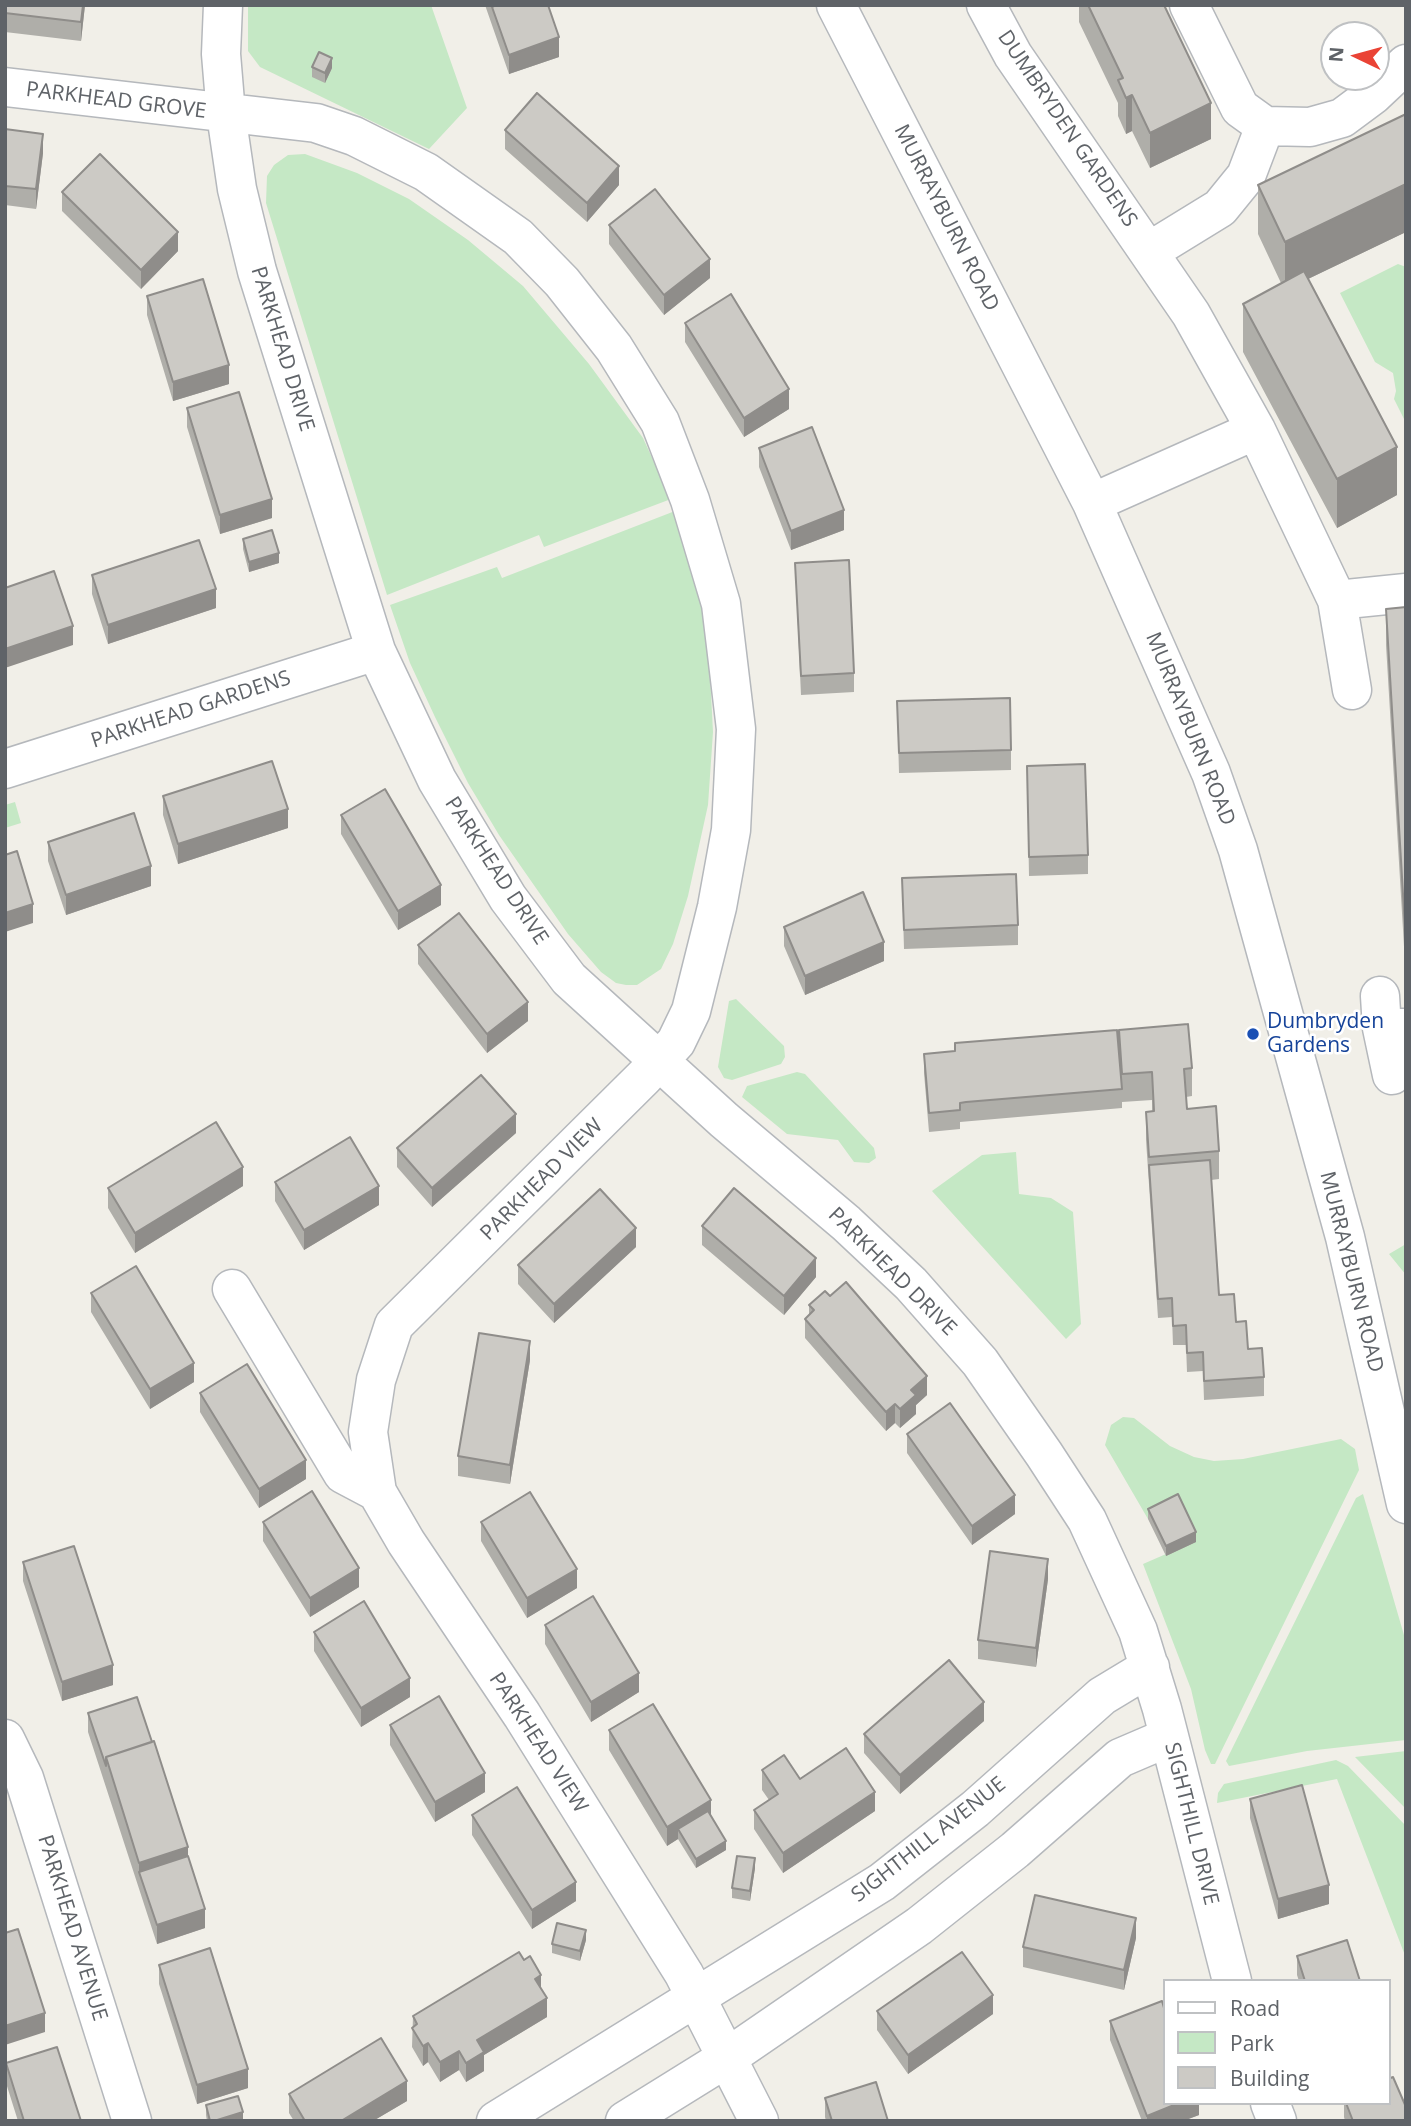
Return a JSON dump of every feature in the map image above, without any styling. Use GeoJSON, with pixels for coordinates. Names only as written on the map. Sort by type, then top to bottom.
{"type":"FeatureCollection","features":[{"type":"Feature","properties":{"kind":"street","name":"PARKHEAD DRIVE"},"geometry":{"type":"LineString","coordinates":[[223,5],[221,54],[226,114],[237,189],[257,271],[376,651],[437,779],[508,898],[569,979],[724,1120],[846,1223],[911,1284],[980,1362],[1087,1520],[1122,1591],[1150,1667]]}},
{"type":"Feature","properties":{"kind":"street","name":"MURRAYBURN ROAD"},"geometry":{"type":"LineString","coordinates":[[836,5],[1092,503],[1211,773],[1238,850],[1395,1410],[1406,1504]]}},
{"type":"Feature","properties":{"kind":"street","name":"DUMBRYDEN GARDENS"},"geometry":{"type":"LineString","coordinates":[[986,5],[1013,55],[1191,314],[1256,430],[1337,600],[1352,690]]}},
{"type":"Feature","properties":{"kind":"street"},"geometry":{"type":"LineString","coordinates":[[1189,5],[1240,108],[1265,126],[1310,127],[1342,118],[1373,96],[1406,64]]}},
{"type":"Feature","properties":{"kind":"street","name":"PARKHEAD GROVE"},"geometry":{"type":"LineString","coordinates":[[5,87],[226,114],[293,119],[354,136],[426,172],[518,237],[562,282],[614,348],[660,422],[690,500],[720,604],[736,729],[731,830],[704,966],[691,1011],[676,1042],[660,1059]]}},
{"type":"Feature","properties":{"kind":"street"},"geometry":{"type":"LineString","coordinates":[[1150,251],[1220,208],[1246,176],[1265,126]]}},
{"type":"Feature","properties":{"kind":"street"},"geometry":{"type":"LineString","coordinates":[[1092,503],[1256,430]]}},
{"type":"Feature","properties":{"kind":"street"},"geometry":{"type":"LineString","coordinates":[[1337,600],[1406,593]]}},
{"type":"Feature","properties":{"kind":"street","name":"PARKHEAD GARDENS"},"geometry":{"type":"LineString","coordinates":[[5,769],[376,651]]}},
{"type":"Feature","properties":{"kind":"street"},"geometry":{"type":"LineString","coordinates":[[1390,1017],[1392,1075]]}},
{"type":"Feature","properties":{"kind":"street","name":"PARKHEAD VIEW"},"geometry":{"type":"LineString","coordinates":[[660,1059],[495,1228],[394,1325],[376,1380],[368,1432],[376,1492],[406,1542],[522,1715],[696,1996]]}},
{"type":"Feature","properties":{"kind":"street"},"geometry":{"type":"LineString","coordinates":[[232,1289],[343,1474],[376,1492]]}},
{"type":"Feature","properties":{"kind":"street","name":"SIGHTHILL DRIVE"},"geometry":{"type":"LineString","coordinates":[[1150,1667],[1231,1979]]}},
{"type":"Feature","properties":{"kind":"street","name":"SIGHTHILL AVENUE"},"geometry":{"type":"LineString","coordinates":[[496,2121],[882,1882],[975,1809],[1102,1696],[1131,1676],[1150,1667]]}},
{"type":"Feature","properties":{"kind":"street"},"geometry":{"type":"LineString","coordinates":[[625,2121],[728,2057],[919,1926],[1015,1850],[1100,1772],[1119,1759],[1169,1737]]}},
{"type":"Feature","properties":{"kind":"street","name":"PARKHEAD AVENUE"},"geometry":{"type":"LineString","coordinates":[[5,1738],[12,1746],[34,1808],[132,2121]]}},
{"type":"Feature","properties":{"kind":"street"},"geometry":{"type":"LineString","coordinates":[[696,1996],[759,2121]]}},
{"type":"Feature","properties":{"kind":"green space"},"geometry":{"type":"Polygon","coordinates":[[[248,5],[431,5],[467,108],[429,149],[260,67],[248,51],[248,5]]]}},
{"type":"Feature","properties":{"kind":"green space"},"geometry":{"type":"Polygon","coordinates":[[[305,154],[357,173],[409,199],[468,240],[523,286],[589,364],[643,438],[671,499],[544,547],[539,535],[387,595],[266,203],[267,176],[274,165],[288,155],[305,154]]]}},
{"type":"Feature","properties":{"kind":"green space"},"geometry":{"type":"Polygon","coordinates":[[[1398,264],[1406,267],[1406,423],[1394,399],[1396,391],[1393,373],[1375,362],[1340,293],[1398,264]]]}},
{"type":"Feature","properties":{"kind":"green space"},"geometry":{"type":"Polygon","coordinates":[[[675,511],[698,584],[708,636],[713,732],[708,805],[688,896],[673,944],[661,969],[637,985],[626,985],[616,983],[601,972],[568,934],[499,835],[468,783],[435,717],[410,663],[390,605],[497,567],[502,578],[675,511]]]}},
{"type":"Feature","properties":{"kind":"green space"},"geometry":{"type":"Polygon","coordinates":[[[15,802],[21,823],[5,828],[5,805],[15,802]]]}},
{"type":"Feature","properties":{"kind":"green space"},"geometry":{"type":"Polygon","coordinates":[[[736,999],[784,1046],[785,1057],[781,1064],[732,1080],[724,1078],[718,1067],[729,1001],[736,999]]]}},
{"type":"Feature","properties":{"kind":"green space"},"geometry":{"type":"Polygon","coordinates":[[[797,1072],[805,1074],[874,1148],[876,1158],[869,1163],[854,1162],[838,1140],[787,1134],[742,1097],[747,1086],[797,1072]]]}},
{"type":"Feature","properties":{"kind":"green space"},"geometry":{"type":"Polygon","coordinates":[[[1016,1152],[1019,1194],[1051,1198],[1073,1212],[1081,1324],[1066,1339],[932,1191],[982,1155],[1016,1152]]]}},
{"type":"Feature","properties":{"kind":"green space"},"geometry":{"type":"Polygon","coordinates":[[[1406,1244],[1406,1275],[1389,1254],[1406,1244]]]}},
{"type":"Feature","properties":{"kind":"green space"},"geometry":{"type":"Polygon","coordinates":[[[1123,1417],[1134,1418],[1170,1446],[1194,1457],[1214,1461],[1243,1459],[1341,1439],[1355,1449],[1359,1470],[1215,1764],[1211,1764],[1205,1750],[1191,1689],[1143,1564],[1196,1541],[1148,1519],[1105,1445],[1111,1425],[1123,1417]]]}},
{"type":"Feature","properties":{"kind":"green space"},"geometry":{"type":"Polygon","coordinates":[[[1363,1494],[1406,1642],[1406,1740],[1307,1751],[1229,1766],[1226,1761],[1356,1498],[1363,1494]]]}},
{"type":"Feature","properties":{"kind":"green space"},"geometry":{"type":"Polygon","coordinates":[[[1406,1751],[1406,1809],[1355,1757],[1406,1751]]]}},
{"type":"Feature","properties":{"kind":"green space"},"geometry":{"type":"Polygon","coordinates":[[[1336,1760],[1348,1766],[1406,1826],[1406,1958],[1337,1779],[1217,1803],[1218,1793],[1224,1784],[1336,1760]]]}},
{"type":"Feature","properties":{"kind":"building"},"geometry":{"type":"Polygon","coordinates":[[[5,5],[83,5],[81,22],[5,13],[5,5]]]}},
{"type":"Feature","properties":{"kind":"building"},"geometry":{"type":"Polygon","coordinates":[[[548,5],[559,37],[509,55],[492,7],[548,5]]]}},
{"type":"Feature","properties":{"kind":"building"},"geometry":{"type":"Polygon","coordinates":[[[1088,5],[1164,5],[1211,103],[1150,133],[1132,95],[1126,98],[1118,80],[1123,78],[1088,5]]]}},
{"type":"Feature","properties":{"kind":"building"},"geometry":{"type":"Polygon","coordinates":[[[319,52],[332,58],[325,73],[312,67],[319,52]]]}},
{"type":"Feature","properties":{"kind":"building"},"geometry":{"type":"Polygon","coordinates":[[[537,93],[619,166],[587,203],[505,130],[537,93]]]}},
{"type":"Feature","properties":{"kind":"building"},"geometry":{"type":"Polygon","coordinates":[[[1406,114],[1406,184],[1285,242],[1258,185],[1406,114]]]}},
{"type":"Feature","properties":{"kind":"building"},"geometry":{"type":"Polygon","coordinates":[[[5,129],[43,134],[36,189],[5,186],[5,129]]]}},
{"type":"Feature","properties":{"kind":"building"},"geometry":{"type":"Polygon","coordinates":[[[100,154],[178,232],[141,270],[62,192],[100,154]]]}},
{"type":"Feature","properties":{"kind":"building"},"geometry":{"type":"Polygon","coordinates":[[[655,189],[710,259],[664,295],[609,225],[655,189]]]}},
{"type":"Feature","properties":{"kind":"building"},"geometry":{"type":"Polygon","coordinates":[[[1304,271],[1397,447],[1337,479],[1243,304],[1304,271]]]}},
{"type":"Feature","properties":{"kind":"building"},"geometry":{"type":"Polygon","coordinates":[[[203,279],[229,365],[173,382],[147,296],[203,279]]]}},
{"type":"Feature","properties":{"kind":"building"},"geometry":{"type":"Polygon","coordinates":[[[731,294],[789,389],[744,418],[685,323],[731,294]]]}},
{"type":"Feature","properties":{"kind":"building"},"geometry":{"type":"Polygon","coordinates":[[[239,392],[272,499],[220,515],[187,408],[239,392]]]}},
{"type":"Feature","properties":{"kind":"building"},"geometry":{"type":"Polygon","coordinates":[[[812,427],[844,510],[791,531],[759,448],[812,427]]]}},
{"type":"Feature","properties":{"kind":"building"},"geometry":{"type":"Polygon","coordinates":[[[272,530],[279,553],[249,562],[243,539],[272,530]]]}},
{"type":"Feature","properties":{"kind":"building"},"geometry":{"type":"Polygon","coordinates":[[[199,540],[216,589],[108,625],[92,575],[199,540]]]}},
{"type":"Feature","properties":{"kind":"building"},"geometry":{"type":"Polygon","coordinates":[[[849,560],[854,673],[801,676],[795,563],[849,560]]]}},
{"type":"Feature","properties":{"kind":"building"},"geometry":{"type":"Polygon","coordinates":[[[54,571],[73,626],[5,649],[5,588],[54,571]]]}},
{"type":"Feature","properties":{"kind":"building"},"geometry":{"type":"Polygon","coordinates":[[[1406,607],[1406,944],[1386,609],[1406,607]]]}},
{"type":"Feature","properties":{"kind":"building"},"geometry":{"type":"Polygon","coordinates":[[[1010,698],[1011,750],[899,753],[897,701],[1010,698]]]}},
{"type":"Feature","properties":{"kind":"building"},"geometry":{"type":"Polygon","coordinates":[[[272,761],[288,809],[178,844],[163,796],[272,761]]]}},
{"type":"Feature","properties":{"kind":"building"},"geometry":{"type":"Polygon","coordinates":[[[1085,764],[1088,855],[1029,857],[1027,766],[1085,764]]]}},
{"type":"Feature","properties":{"kind":"building"},"geometry":{"type":"Polygon","coordinates":[[[385,789],[441,885],[398,911],[341,815],[385,789]]]}},
{"type":"Feature","properties":{"kind":"building"},"geometry":{"type":"Polygon","coordinates":[[[134,813],[151,866],[66,895],[48,842],[134,813]]]}},
{"type":"Feature","properties":{"kind":"building"},"geometry":{"type":"Polygon","coordinates":[[[17,851],[33,904],[5,913],[5,855],[17,851]]]}},
{"type":"Feature","properties":{"kind":"building"},"geometry":{"type":"Polygon","coordinates":[[[1016,874],[1018,925],[904,930],[902,878],[1016,874]]]}},
{"type":"Feature","properties":{"kind":"building"},"geometry":{"type":"Polygon","coordinates":[[[863,892],[884,942],[805,976],[784,927],[863,892]]]}},
{"type":"Feature","properties":{"kind":"building"},"geometry":{"type":"Polygon","coordinates":[[[459,913],[528,1002],[487,1034],[418,945],[459,913]]]}},
{"type":"Feature","properties":{"kind":"building"},"geometry":{"type":"Polygon","coordinates":[[[1188,1024],[1192,1068],[1184,1069],[1187,1109],[1216,1106],[1219,1151],[1149,1157],[1146,1112],[1154,1111],[1152,1072],[1122,1074],[1119,1030],[1188,1024]]]}},
{"type":"Feature","properties":{"kind":"building"},"geometry":{"type":"Polygon","coordinates":[[[1117,1030],[1122,1089],[966,1102],[960,1103],[960,1110],[929,1113],[924,1054],[955,1051],[955,1043],[1117,1030]]]}},
{"type":"Feature","properties":{"kind":"building"},"geometry":{"type":"Polygon","coordinates":[[[481,1075],[516,1114],[432,1188],[397,1148],[481,1075]]]}},
{"type":"Feature","properties":{"kind":"building"},"geometry":{"type":"Polygon","coordinates":[[[216,1122],[243,1167],[135,1233],[108,1188],[216,1122]]]}},
{"type":"Feature","properties":{"kind":"building"},"geometry":{"type":"Polygon","coordinates":[[[350,1137],[379,1186],[304,1230],[275,1182],[350,1137]]]}},
{"type":"Feature","properties":{"kind":"building"},"geometry":{"type":"Polygon","coordinates":[[[1210,1160],[1219,1295],[1234,1294],[1236,1322],[1246,1321],[1248,1349],[1262,1348],[1264,1377],[1204,1381],[1203,1352],[1187,1353],[1186,1325],[1173,1326],[1172,1298],[1158,1299],[1149,1165],[1210,1160]]]}},
{"type":"Feature","properties":{"kind":"building"},"geometry":{"type":"Polygon","coordinates":[[[734,1188],[816,1258],[784,1296],[702,1226],[734,1188]]]}},
{"type":"Feature","properties":{"kind":"building"},"geometry":{"type":"Polygon","coordinates":[[[600,1189],[636,1228],[554,1304],[518,1265],[600,1189]]]}},
{"type":"Feature","properties":{"kind":"building"},"geometry":{"type":"Polygon","coordinates":[[[136,1266],[194,1363],[150,1389],[91,1293],[136,1266]]]}},
{"type":"Feature","properties":{"kind":"building"},"geometry":{"type":"Polygon","coordinates":[[[846,1282],[927,1376],[911,1390],[916,1395],[900,1409],[895,1404],[886,1412],[805,1319],[814,1310],[809,1305],[825,1291],[830,1296],[846,1282]]]}},
{"type":"Feature","properties":{"kind":"building"},"geometry":{"type":"Polygon","coordinates":[[[479,1333],[530,1341],[510,1465],[458,1456],[479,1333]]]}},
{"type":"Feature","properties":{"kind":"building"},"geometry":{"type":"Polygon","coordinates":[[[247,1364],[306,1460],[259,1489],[200,1393],[247,1364]]]}},
{"type":"Feature","properties":{"kind":"building"},"geometry":{"type":"Polygon","coordinates":[[[950,1403],[1015,1495],[972,1526],[907,1434],[950,1403]]]}},
{"type":"Feature","properties":{"kind":"building"},"geometry":{"type":"Polygon","coordinates":[[[312,1491],[359,1568],[310,1598],[263,1522],[312,1491]]]}},
{"type":"Feature","properties":{"kind":"building"},"geometry":{"type":"Polygon","coordinates":[[[530,1492],[577,1569],[527,1598],[481,1522],[530,1492]]]}},
{"type":"Feature","properties":{"kind":"building"},"geometry":{"type":"Polygon","coordinates":[[[1178,1494],[1196,1532],[1166,1546],[1148,1509],[1178,1494]]]}},
{"type":"Feature","properties":{"kind":"building"},"geometry":{"type":"Polygon","coordinates":[[[74,1546],[113,1665],[62,1682],[23,1562],[74,1546]]]}},
{"type":"Feature","properties":{"kind":"building"},"geometry":{"type":"Polygon","coordinates":[[[990,1551],[1048,1559],[1036,1648],[978,1640],[990,1551]]]}},
{"type":"Feature","properties":{"kind":"building"},"geometry":{"type":"Polygon","coordinates":[[[593,1596],[639,1673],[591,1702],[545,1625],[593,1596]]]}},
{"type":"Feature","properties":{"kind":"building"},"geometry":{"type":"Polygon","coordinates":[[[364,1601],[410,1678],[361,1708],[314,1632],[364,1601]]]}},
{"type":"Feature","properties":{"kind":"building"},"geometry":{"type":"Polygon","coordinates":[[[949,1660],[984,1702],[900,1775],[864,1734],[949,1660]]]}},
{"type":"Feature","properties":{"kind":"building"},"geometry":{"type":"Polygon","coordinates":[[[439,1696],[485,1773],[435,1802],[390,1725],[439,1696]]]}},
{"type":"Feature","properties":{"kind":"building"},"geometry":{"type":"Polygon","coordinates":[[[137,1697],[152,1742],[106,1757],[106,1766],[88,1713],[137,1697]]]}},
{"type":"Feature","properties":{"kind":"building"},"geometry":{"type":"Polygon","coordinates":[[[653,1704],[711,1800],[667,1827],[609,1730],[653,1704]]]}},
{"type":"Feature","properties":{"kind":"building"},"geometry":{"type":"Polygon","coordinates":[[[154,1741],[188,1847],[139,1863],[106,1757],[154,1741]]]}},
{"type":"Feature","properties":{"kind":"building"},"geometry":{"type":"Polygon","coordinates":[[[846,1748],[875,1792],[783,1853],[754,1810],[778,1794],[762,1770],[784,1755],[800,1779],[846,1748]]]}},
{"type":"Feature","properties":{"kind":"building"},"geometry":{"type":"Polygon","coordinates":[[[1302,1785],[1329,1885],[1278,1899],[1250,1799],[1302,1785]]]}},
{"type":"Feature","properties":{"kind":"building"},"geometry":{"type":"Polygon","coordinates":[[[517,1787],[576,1882],[532,1910],[472,1815],[517,1787]]]}},
{"type":"Feature","properties":{"kind":"building"},"geometry":{"type":"Polygon","coordinates":[[[708,1811],[726,1841],[696,1859],[678,1829],[708,1811]]]}},
{"type":"Feature","properties":{"kind":"building"},"geometry":{"type":"Polygon","coordinates":[[[188,1856],[205,1909],[157,1925],[139,1872],[188,1856]]]}},
{"type":"Feature","properties":{"kind":"building"},"geometry":{"type":"Polygon","coordinates":[[[737,1856],[755,1858],[750,1891],[732,1888],[737,1856]]]}},
{"type":"Feature","properties":{"kind":"building"},"geometry":{"type":"Polygon","coordinates":[[[1035,1895],[1136,1918],[1124,1970],[1023,1947],[1035,1895]]]}},
{"type":"Feature","properties":{"kind":"building"},"geometry":{"type":"Polygon","coordinates":[[[557,1923],[586,1930],[580,1951],[552,1944],[557,1923]]]}},
{"type":"Feature","properties":{"kind":"building"},"geometry":{"type":"Polygon","coordinates":[[[18,1929],[45,2013],[5,2026],[5,1933],[18,1929]]]}},
{"type":"Feature","properties":{"kind":"building"},"geometry":{"type":"Polygon","coordinates":[[[1347,1940],[1359,1979],[1304,1979],[1297,1956],[1347,1940]]]}},
{"type":"Feature","properties":{"kind":"building"},"geometry":{"type":"Polygon","coordinates":[[[210,1948],[248,2069],[197,2085],[159,1965],[210,1948]]]}},
{"type":"Feature","properties":{"kind":"building"},"geometry":{"type":"Polygon","coordinates":[[[519,1952],[524,1960],[530,1956],[541,1975],[535,1979],[547,1998],[477,2040],[484,2052],[466,2063],[459,2051],[440,2062],[428,2043],[423,2046],[412,2028],[417,2024],[413,2016],[519,1952]]]}},
{"type":"Feature","properties":{"kind":"building"},"geometry":{"type":"Polygon","coordinates":[[[962,1952],[993,1995],[908,2055],[877,2011],[962,1952]]]}},
{"type":"Feature","properties":{"kind":"building"},"geometry":{"type":"Polygon","coordinates":[[[1162,2001],[1162,2105],[1174,2105],[1147,2116],[1110,2021],[1162,2001]]]}},
{"type":"Feature","properties":{"kind":"building"},"geometry":{"type":"Polygon","coordinates":[[[381,2038],[407,2081],[341,2121],[305,2121],[289,2094],[381,2038]]]}},
{"type":"Feature","properties":{"kind":"building"},"geometry":{"type":"Polygon","coordinates":[[[57,2047],[81,2121],[24,2121],[6,2063],[57,2047]]]}},
{"type":"Feature","properties":{"kind":"building"},"geometry":{"type":"Polygon","coordinates":[[[1393,2077],[1406,2107],[1406,2120],[1353,2121],[1347,2105],[1390,2105],[1390,2078],[1393,2077]]]}},
{"type":"Feature","properties":{"kind":"building"},"geometry":{"type":"Polygon","coordinates":[[[876,2082],[888,2121],[832,2121],[825,2098],[876,2082]]]}},
{"type":"Feature","properties":{"kind":"building"},"geometry":{"type":"Polygon","coordinates":[[[238,2096],[243,2112],[210,2121],[206,2105],[238,2096]]]}},
{"type":"Feature","properties":{"kind":"place","name":"Dumbryden Gardens"},"geometry":{"type":"Point","coordinates":[1253,1034]}}]}
